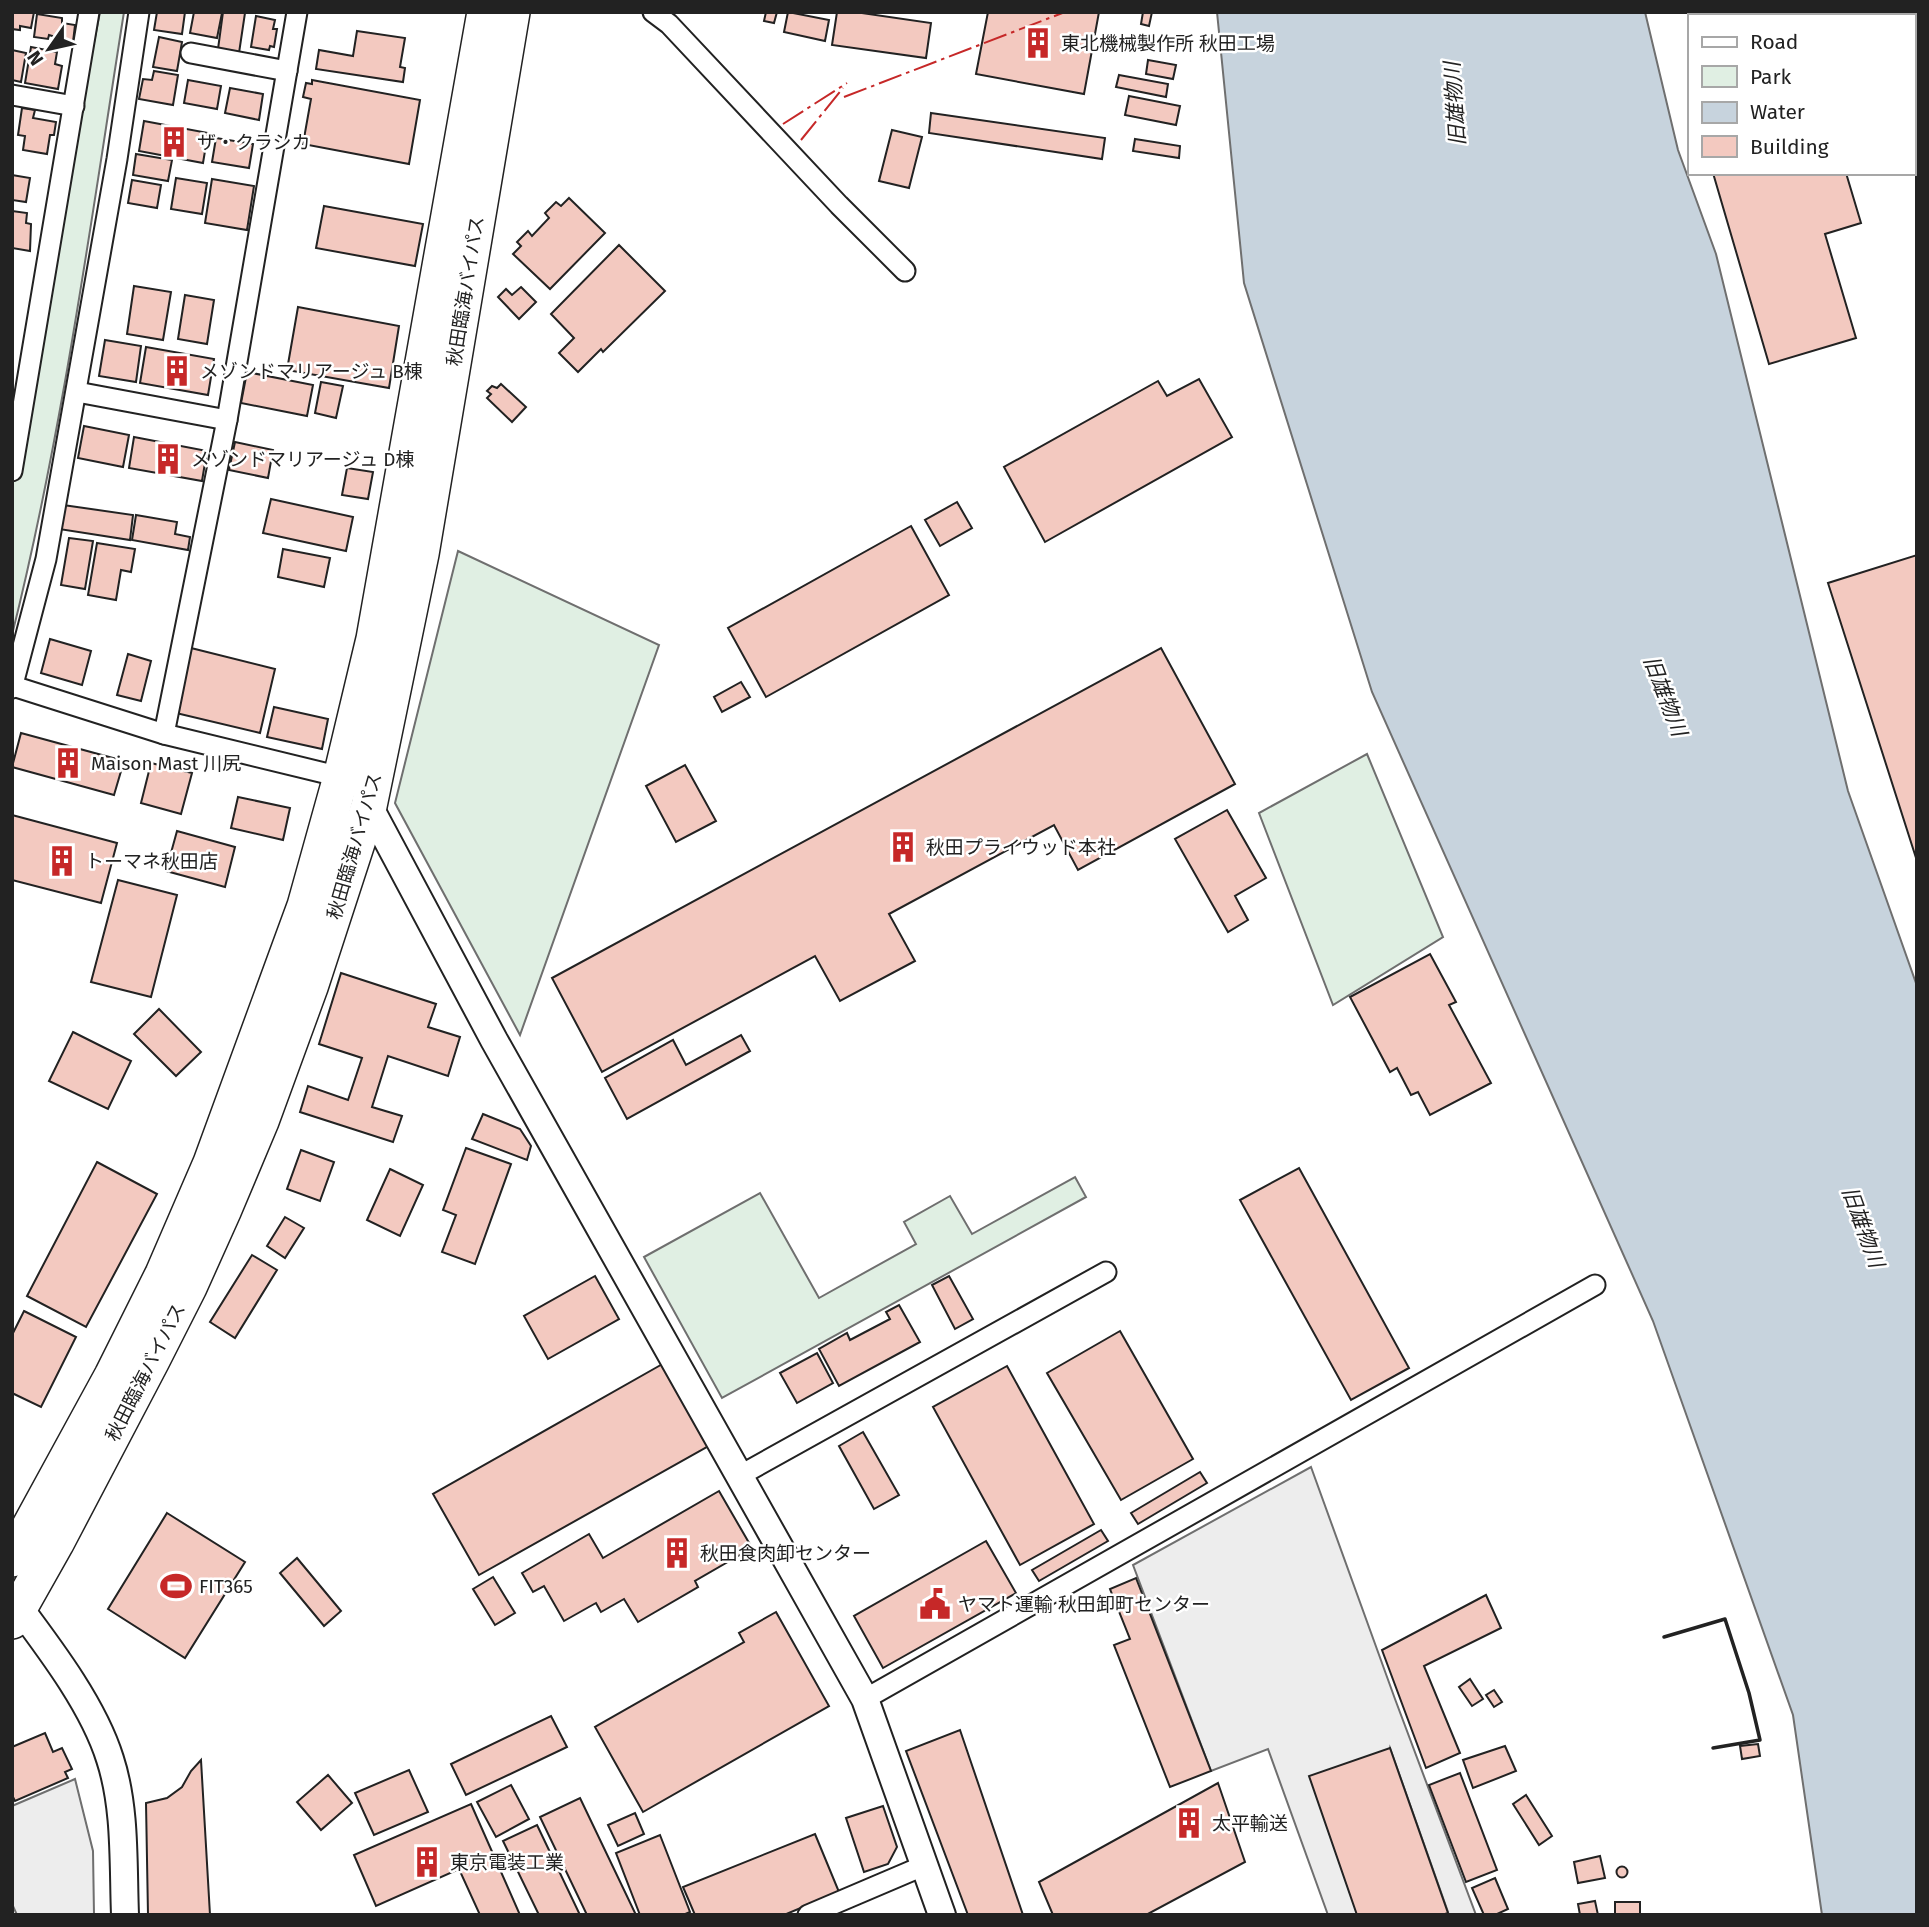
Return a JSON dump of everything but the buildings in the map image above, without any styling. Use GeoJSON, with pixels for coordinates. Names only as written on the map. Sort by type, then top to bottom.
{"type":"FeatureCollection","features":[{"type":"Feature","properties":{"kind":"highway","name":"秋田臨海バイパス"},"geometry":{"type":"LineString","coordinates":[[12,1559],[112,1376],[163,1274],[211,1163],[305,906],[341,777],[374,639],[485,12]]}},
{"type":"Feature","properties":{"kind":"highway","name":"秋田臨海バイパス"},"geometry":{"type":"LineString","coordinates":[[15,1609],[152,1360],[224,1209],[261,1122],[306,999],[369,806],[421,554],[512,12]]}},
{"type":"Feature","properties":{"kind":"street"},"geometry":{"type":"LineString","coordinates":[[12,471],[20,383],[74,106],[89,12]]}},
{"type":"Feature","properties":{"kind":"street"},"geometry":{"type":"LineString","coordinates":[[139,12],[117,159],[46,559],[13,687],[163,734],[341,777],[369,806],[494,1040],[865,1699],[942,1915]]}},
{"type":"Feature","properties":{"kind":"street"},"geometry":{"type":"LineString","coordinates":[[163,734],[227,420],[297,12]]}},
{"type":"Feature","properties":{"kind":"street"},"geometry":{"type":"LineString","coordinates":[[653,12],[669,24],[839,205],[905,271]]}},
{"type":"Feature","properties":{"kind":"street"},"geometry":{"type":"LineString","coordinates":[[191,53],[286,71]]}},
{"type":"Feature","properties":{"kind":"street"},"geometry":{"type":"LineString","coordinates":[[12,95],[74,106]]}},
{"type":"Feature","properties":{"kind":"street"},"geometry":{"type":"LineString","coordinates":[[77,392],[227,420]]}},
{"type":"Feature","properties":{"kind":"street"},"geometry":{"type":"LineString","coordinates":[[739,1476],[1106,1272]]}},
{"type":"Feature","properties":{"kind":"street"},"geometry":{"type":"LineString","coordinates":[[865,1699],[1595,1285]]}},
{"type":"Feature","properties":{"kind":"street"},"geometry":{"type":"LineString","coordinates":[[15,1609],[56,1660],[97,1726],[110,1760],[120,1805],[125,1915]]}},
{"type":"Feature","properties":{"kind":"street"},"geometry":{"type":"LineString","coordinates":[[808,1915],[923,1866]]}},
{"type":"Feature","properties":{"kind":"green space"},"geometry":{"type":"Polygon","coordinates":[[[100,12],[124,12],[61,403],[12,635],[12,458],[100,12]]]}},
{"type":"Feature","properties":{"kind":"green space"},"geometry":{"type":"Polygon","coordinates":[[[458,551],[659,645],[520,1035],[395,803],[458,551]]]}},
{"type":"Feature","properties":{"kind":"green space"},"geometry":{"type":"Polygon","coordinates":[[[1367,754],[1443,937],[1333,1005],[1259,813],[1367,754]]]}},
{"type":"Feature","properties":{"kind":"green space"},"geometry":{"type":"Polygon","coordinates":[[[1075,1177],[1086,1197],[722,1398],[644,1257],[760,1193],[819,1298],[916,1244],[904,1222],[950,1196],[972,1234],[1075,1177]]]}},
{"type":"Feature","properties":{"kind":"shaded area"},"geometry":{"type":"Polygon","coordinates":[[[1311,1467],[1476,1915],[1442,1915],[1448,1912],[1390,1748],[1357,1915],[1328,1915],[1268,1749],[1211,1771],[1133,1565],[1311,1467]]]}},
{"type":"Feature","properties":{"kind":"shaded area"},"geometry":{"type":"Polygon","coordinates":[[[75,1779],[93,1851],[94,1915],[17,1915],[12,1904],[12,1806],[75,1779]]]}},
{"type":"Feature","properties":{"kind":"water","name":"旧雄物川"},"geometry":{"type":"Polygon","coordinates":[[[1217,12],[1645,12],[1678,150],[1716,254],[1848,791],[1917,986],[1917,1915],[1822,1915],[1793,1715],[1653,1321],[1372,692],[1244,283],[1217,12]]]}},
{"type":"Feature","properties":{"kind":"wall"},"geometry":{"type":"LineString","coordinates":[[1664,1637],[1725,1619],[1749,1693],[1760,1740],[1713,1748]]}},
{"type":"Feature","properties":{"kind":"power"},"geometry":{"type":"LineString","coordinates":[[844,97],[1065,12]]}},
{"type":"Feature","properties":{"kind":"power"},"geometry":{"type":"LineString","coordinates":[[783,124],[847,83]]}},
{"type":"Feature","properties":{"kind":"power"},"geometry":{"type":"LineString","coordinates":[[801,140],[843,88]]}},
{"type":"Feature","properties":{"kind":"place","name":"東北機械製作所 秋田工場"},"geometry":{"type":"Point","coordinates":[1038,43]}},
{"type":"Feature","properties":{"kind":"place","name":"ザ・クラシカ"},"geometry":{"type":"Point","coordinates":[174,142]}},
{"type":"Feature","properties":{"kind":"place","name":"メゾンドマリアージュ B棟"},"geometry":{"type":"Point","coordinates":[177,371]}},
{"type":"Feature","properties":{"kind":"place","name":"メゾンドマリアージュ D棟"},"geometry":{"type":"Point","coordinates":[168,459]}},
{"type":"Feature","properties":{"kind":"place","name":"Maison Mast 川尻"},"geometry":{"type":"Point","coordinates":[68,763]}},
{"type":"Feature","properties":{"kind":"place","name":"秋田プライウッド本社"},"geometry":{"type":"Point","coordinates":[903,847]}},
{"type":"Feature","properties":{"kind":"place","name":"トーマネ秋田店"},"geometry":{"type":"Point","coordinates":[62,861]}},
{"type":"Feature","properties":{"kind":"place","name":"秋田食肉卸センター"},"geometry":{"type":"Point","coordinates":[677,1553]}},
{"type":"Feature","properties":{"kind":"place","name":"FIT365"},"geometry":{"type":"Point","coordinates":[176,1586]}},
{"type":"Feature","properties":{"kind":"place","name":"ヤマト運輸 秋田卸町センター"},"geometry":{"type":"Point","coordinates":[935,1604]}},
{"type":"Feature","properties":{"kind":"place","name":"太平輸送"},"geometry":{"type":"Point","coordinates":[1189,1823]}},
{"type":"Feature","properties":{"kind":"place","name":"東京電装工業"},"geometry":{"type":"Point","coordinates":[427,1862]}}]}
